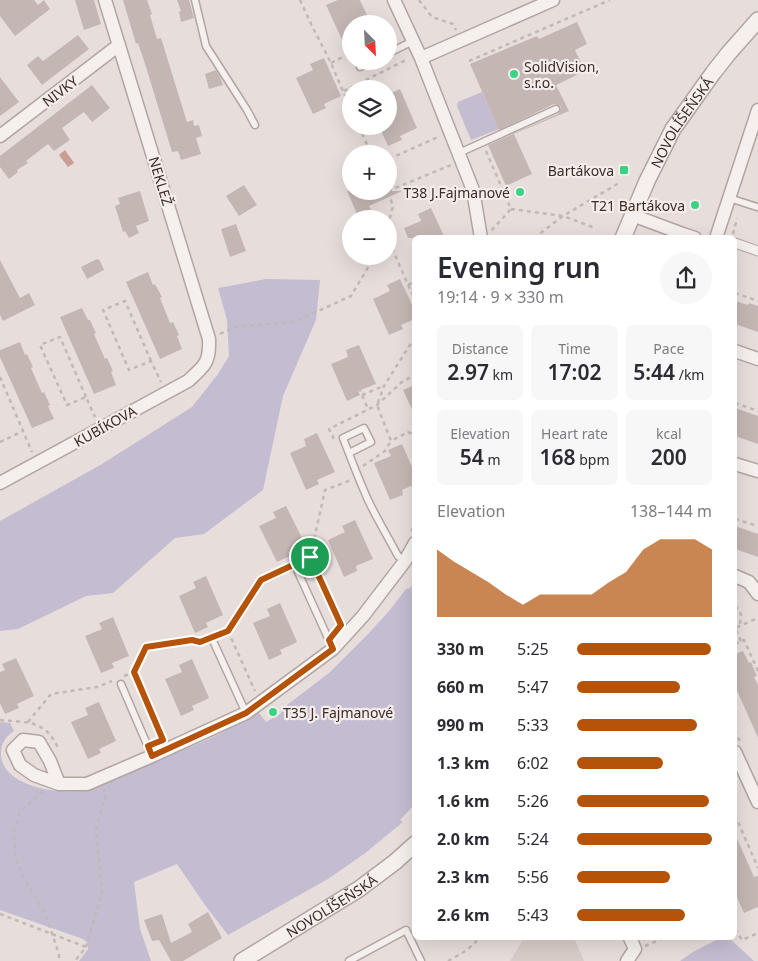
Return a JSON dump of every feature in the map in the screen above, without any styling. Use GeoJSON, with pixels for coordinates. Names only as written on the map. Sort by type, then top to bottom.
{"type":"FeatureCollection","features":[{"type":"Feature","properties":{"kind":"street","name":"NEKLEŽ"},"geometry":{"type":"LineString","coordinates":[[105,0],[209,339],[210,352],[206,364]]}},
{"type":"Feature","properties":{"kind":"street"},"geometry":{"type":"LineString","coordinates":[[394,0],[409,42],[421,58],[456,158],[473,190],[480,235]]}},
{"type":"Feature","properties":{"kind":"street"},"geometry":{"type":"LineString","coordinates":[[421,58],[553,0]]}},
{"type":"Feature","properties":{"kind":"street","name":"NOVOLÍŠEŇSKÁ"},"geometry":{"type":"LineString","coordinates":[[624,235],[647,181],[674,129],[698,93],[728,54],[758,20]]}},
{"type":"Feature","properties":{"kind":"street","name":"NIVKY"},"geometry":{"type":"LineString","coordinates":[[0,136],[119,45]]}},
{"type":"Feature","properties":{"kind":"street"},"geometry":{"type":"LineString","coordinates":[[717,235],[757,116]]}},
{"type":"Feature","properties":{"kind":"street"},"geometry":{"type":"LineString","coordinates":[[632,215],[684,235]]}},
{"type":"Feature","properties":{"kind":"street"},"geometry":{"type":"LineString","coordinates":[[737,244],[758,251]]}},
{"type":"Feature","properties":{"kind":"street"},"geometry":{"type":"LineString","coordinates":[[737,352],[758,359]]}},
{"type":"Feature","properties":{"kind":"street","name":"KUBÍKOVA"},"geometry":{"type":"LineString","coordinates":[[0,484],[188,381],[206,364]]}},
{"type":"Feature","properties":{"kind":"street"},"geometry":{"type":"LineString","coordinates":[[737,465],[758,472]]}},
{"type":"Feature","properties":{"kind":"street"},"geometry":{"type":"LineString","coordinates":[[56,783],[87,784],[150,751],[244,709],[331,645],[363,616],[405,561],[412,541]]}},
{"type":"Feature","properties":{"kind":"street"},"geometry":{"type":"LineString","coordinates":[[737,577],[749,582],[758,594]]}},
{"type":"Feature","properties":{"kind":"street"},"geometry":{"type":"LineString","coordinates":[[737,756],[758,802]]}},
{"type":"Feature","properties":{"kind":"street","name":"NOVOLÍŠEŇSKÁ"},"geometry":{"type":"LineString","coordinates":[[242,961],[358,890],[412,847]]}},
{"type":"Feature","properties":{"kind":"street"},"geometry":{"type":"LineString","coordinates":[[627,961],[634,949]]}},
{"type":"Feature","properties":{"kind":"lane"},"geometry":{"type":"LineString","coordinates":[[195,0],[206,46],[242,102],[254,125]]}},
{"type":"Feature","properties":{"kind":"lane"},"geometry":{"type":"LineString","coordinates":[[398,48],[409,42]]}},
{"type":"Feature","properties":{"kind":"lane"},"geometry":{"type":"LineString","coordinates":[[456,158],[483,142],[556,110]]}},
{"type":"Feature","properties":{"kind":"lane"},"geometry":{"type":"LineString","coordinates":[[729,198],[756,207]]}},
{"type":"Feature","properties":{"kind":"lane"},"geometry":{"type":"LineString","coordinates":[[349,454],[371,442],[364,428],[344,438],[349,454],[368,501],[398,556],[405,561]]}},
{"type":"Feature","properties":{"kind":"lane"},"geometry":{"type":"LineString","coordinates":[[298,572],[331,645]]}},
{"type":"Feature","properties":{"kind":"lane"},"geometry":{"type":"LineString","coordinates":[[214,642],[244,709]]}},
{"type":"Feature","properties":{"kind":"lane"},"geometry":{"type":"LineString","coordinates":[[118,682],[150,751]]}},
{"type":"Feature","properties":{"kind":"lane"},"geometry":{"type":"LineString","coordinates":[[349,961],[406,930],[421,961]]}},
{"type":"Feature","properties":{"kind":"path"},"geometry":{"type":"LineString","coordinates":[[300,0],[342,89]]}},
{"type":"Feature","properties":{"kind":"path"},"geometry":{"type":"LineString","coordinates":[[419,0],[432,17],[453,24],[461,40]]}},
{"type":"Feature","properties":{"kind":"path"},"geometry":{"type":"LineString","coordinates":[[469,61],[610,0]]}},
{"type":"Feature","properties":{"kind":"path"},"geometry":{"type":"LineString","coordinates":[[366,80],[411,58],[409,42]]}},
{"type":"Feature","properties":{"kind":"path"},"geometry":{"type":"LineString","coordinates":[[331,63],[342,58]]}},
{"type":"Feature","properties":{"kind":"path"},"geometry":{"type":"LineString","coordinates":[[397,155],[444,134]]}},
{"type":"Feature","properties":{"kind":"path"},"geometry":{"type":"LineString","coordinates":[[483,142],[511,209]]}},
{"type":"Feature","properties":{"kind":"path"},"geometry":{"type":"LineString","coordinates":[[397,187],[456,158]]}},
{"type":"Feature","properties":{"kind":"path"},"geometry":{"type":"LineString","coordinates":[[538,235],[562,216],[620,184]]}},
{"type":"Feature","properties":{"kind":"path"},"geometry":{"type":"LineString","coordinates":[[733,235],[742,202]]}},
{"type":"Feature","properties":{"kind":"path"},"geometry":{"type":"LineString","coordinates":[[511,209],[562,216],[595,228]]}},
{"type":"Feature","properties":{"kind":"path"},"geometry":{"type":"LineString","coordinates":[[488,235],[511,209]]}},
{"type":"Feature","properties":{"kind":"path"},"geometry":{"type":"LineString","coordinates":[[397,262],[412,294]]}},
{"type":"Feature","properties":{"kind":"path"},"geometry":{"type":"LineString","coordinates":[[209,339],[234,327],[294,322],[351,296],[369,265]]}},
{"type":"Feature","properties":{"kind":"path"},"geometry":{"type":"LineString","coordinates":[[408,285],[412,283]]}},
{"type":"Feature","properties":{"kind":"path"},"geometry":{"type":"LineString","coordinates":[[737,294],[758,301]]}},
{"type":"Feature","properties":{"kind":"path"},"geometry":{"type":"LineString","coordinates":[[151,361],[129,370],[103,310],[125,301],[162,386]]}},
{"type":"Feature","properties":{"kind":"path"},"geometry":{"type":"LineString","coordinates":[[86,397],[67,405],[40,346],[60,337],[97,421]]}},
{"type":"Feature","properties":{"kind":"path"},"geometry":{"type":"LineString","coordinates":[[391,441],[376,405],[384,386],[412,342]]}},
{"type":"Feature","properties":{"kind":"path"},"geometry":{"type":"LineString","coordinates":[[337,446],[329,429],[376,405],[403,381],[412,376]]}},
{"type":"Feature","properties":{"kind":"path"},"geometry":{"type":"LineString","coordinates":[[0,377],[34,455]]}},
{"type":"Feature","properties":{"kind":"path"},"geometry":{"type":"LineString","coordinates":[[362,395],[384,386]]}},
{"type":"Feature","properties":{"kind":"path"},"geometry":{"type":"LineString","coordinates":[[359,388],[368,410]]}},
{"type":"Feature","properties":{"kind":"path"},"geometry":{"type":"LineString","coordinates":[[737,404],[758,411]]}},
{"type":"Feature","properties":{"kind":"path"},"geometry":{"type":"LineString","coordinates":[[0,442],[23,432]]}},
{"type":"Feature","properties":{"kind":"path"},"geometry":{"type":"LineString","coordinates":[[331,645],[341,625],[310,557],[325,490],[352,479],[356,470],[385,450],[391,441],[408,432],[412,434]]}},
{"type":"Feature","properties":{"kind":"path"},"geometry":{"type":"LineString","coordinates":[[737,520],[758,526]]}},
{"type":"Feature","properties":{"kind":"path"},"geometry":{"type":"LineString","coordinates":[[124,676],[134,672],[146,647],[192,640],[200,642],[228,631],[261,580],[310,557]]}},
{"type":"Feature","properties":{"kind":"path"},"geometry":{"type":"LineString","coordinates":[[737,608],[741,616],[737,626]]}},
{"type":"Feature","properties":{"kind":"path"},"geometry":{"type":"LineString","coordinates":[[737,627],[758,618]]}},
{"type":"Feature","properties":{"kind":"path"},"geometry":{"type":"LineString","coordinates":[[228,631],[256,694],[244,709]]}},
{"type":"Feature","properties":{"kind":"path"},"geometry":{"type":"LineString","coordinates":[[737,632],[741,641],[744,640],[758,672]]}},
{"type":"Feature","properties":{"kind":"path"},"geometry":{"type":"LineString","coordinates":[[737,643],[741,641]]}},
{"type":"Feature","properties":{"kind":"path"},"geometry":{"type":"LineString","coordinates":[[134,672],[163,740],[150,751]]}},
{"type":"Feature","properties":{"kind":"path"},"geometry":{"type":"LineString","coordinates":[[28,722],[51,694],[118,682]]}},
{"type":"Feature","properties":{"kind":"path"},"geometry":{"type":"LineString","coordinates":[[0,720],[28,722],[42,728],[50,734],[58,747]]}},
{"type":"Feature","properties":{"kind":"path"},"geometry":{"type":"LineString","coordinates":[[75,961],[86,947],[102,892],[96,829],[106,796],[101,778]]}},
{"type":"Feature","properties":{"kind":"path"},"geometry":{"type":"LineString","coordinates":[[56,783],[20,812],[14,831],[15,855],[22,875],[45,912],[59,954],[59,961]]}},
{"type":"Feature","properties":{"kind":"path"},"geometry":{"type":"LineString","coordinates":[[737,820],[758,868]]}},
{"type":"Feature","properties":{"kind":"path"},"geometry":{"type":"LineString","coordinates":[[0,914],[86,947]]}},
{"type":"Feature","properties":{"kind":"path"},"geometry":{"type":"LineString","coordinates":[[737,931],[742,940],[758,933]]}},
{"type":"Feature","properties":{"kind":"path"},"geometry":{"type":"LineString","coordinates":[[448,961],[467,950],[478,940]]}},
{"type":"Feature","properties":{"kind":"path"},"geometry":{"type":"LineString","coordinates":[[634,949],[641,949],[660,940]]}},
{"type":"Feature","properties":{"kind":"shaded area"},"geometry":{"type":"Polygon","coordinates":[[[482,92],[499,129],[471,140],[457,106],[458,102],[482,92]]]}},
{"type":"Feature","properties":{"kind":"shaded area"},"geometry":{"type":"Polygon","coordinates":[[[65,150],[74,163],[68,167],[59,155],[65,150]]]}},
{"type":"Feature","properties":{"kind":"shaded area"},"geometry":{"type":"Polygon","coordinates":[[[266,279],[320,280],[316,320],[283,396],[263,490],[204,534],[175,538],[113,593],[86,596],[18,629],[0,631],[0,521],[102,464],[192,407],[218,374],[229,356],[227,320],[218,288],[266,279]]]}},
{"type":"Feature","properties":{"kind":"shaded area"},"geometry":{"type":"Polygon","coordinates":[[[412,586],[412,807],[400,820],[403,822],[364,854],[328,879],[228,935],[177,864],[134,882],[140,929],[151,961],[79,961],[88,949],[88,943],[83,939],[0,910],[0,722],[10,723],[14,731],[4,740],[1,749],[4,765],[11,774],[22,782],[50,790],[78,791],[96,787],[219,734],[259,713],[266,722],[280,714],[287,705],[329,673],[369,633],[406,589],[412,586]]]}},
{"type":"Feature","properties":{"kind":"shaded area"},"geometry":{"type":"Polygon","coordinates":[[[523,940],[575,940],[584,961],[510,961],[523,940]]]}},
{"type":"Feature","properties":{"kind":"shaded area"},"geometry":{"type":"Polygon","coordinates":[[[716,940],[731,940],[754,961],[680,961],[716,940]]]}},
{"type":"Feature","properties":{"kind":"building"},"geometry":{"type":"Polygon","coordinates":[[[0,0],[34,0],[38,5],[44,0],[50,9],[15,36],[0,16],[0,0]]]}},
{"type":"Feature","properties":{"kind":"building"},"geometry":{"type":"Polygon","coordinates":[[[75,0],[94,0],[101,24],[84,30],[75,0]]]}},
{"type":"Feature","properties":{"kind":"building"},"geometry":{"type":"Polygon","coordinates":[[[123,0],[147,0],[157,39],[161,38],[187,122],[193,120],[194,126],[199,125],[202,136],[196,138],[201,154],[181,160],[178,151],[172,152],[123,0]]]}},
{"type":"Feature","properties":{"kind":"building"},"geometry":{"type":"Polygon","coordinates":[[[177,0],[189,0],[194,18],[181,22],[179,12],[181,11],[177,0]]]}},
{"type":"Feature","properties":{"kind":"building"},"geometry":{"type":"Polygon","coordinates":[[[338,0],[360,0],[367,15],[342,15],[342,40],[326,5],[338,0]]]}},
{"type":"Feature","properties":{"kind":"building"},"geometry":{"type":"Polygon","coordinates":[[[577,22],[587,44],[575,50],[585,71],[556,85],[569,111],[514,134],[532,174],[506,186],[488,145],[558,114],[561,107],[554,104],[499,130],[470,64],[537,36],[539,39],[577,22]]]}},
{"type":"Feature","properties":{"kind":"building"},"geometry":{"type":"Polygon","coordinates":[[[78,35],[89,49],[42,85],[27,65],[38,56],[43,61],[78,35]]]}},
{"type":"Feature","properties":{"kind":"building"},"geometry":{"type":"Polygon","coordinates":[[[324,58],[341,96],[324,104],[326,108],[313,114],[296,78],[313,70],[310,64],[324,58]]]}},
{"type":"Feature","properties":{"kind":"building"},"geometry":{"type":"Polygon","coordinates":[[[216,70],[223,85],[209,89],[205,74],[216,70]]]}},
{"type":"Feature","properties":{"kind":"building"},"geometry":{"type":"Polygon","coordinates":[[[0,77],[19,102],[0,116],[0,77]]]}},
{"type":"Feature","properties":{"kind":"building"},"geometry":{"type":"Polygon","coordinates":[[[92,85],[110,108],[92,122],[84,112],[62,128],[70,140],[54,151],[48,144],[26,161],[28,163],[17,170],[18,172],[9,179],[0,167],[0,156],[92,85]]]}},
{"type":"Feature","properties":{"kind":"building"},"geometry":{"type":"Polygon","coordinates":[[[400,89],[417,128],[400,136],[402,140],[388,145],[383,135],[397,135],[397,90],[400,89]]]}},
{"type":"Feature","properties":{"kind":"building"},"geometry":{"type":"Polygon","coordinates":[[[244,185],[257,205],[239,216],[226,196],[244,185]]]}},
{"type":"Feature","properties":{"kind":"building"},"geometry":{"type":"Polygon","coordinates":[[[140,191],[149,221],[136,226],[139,233],[129,238],[125,231],[123,232],[115,206],[120,204],[118,198],[140,191]]]}},
{"type":"Feature","properties":{"kind":"building"},"geometry":{"type":"Polygon","coordinates":[[[351,200],[382,200],[369,206],[371,210],[355,210],[351,200]]]}},
{"type":"Feature","properties":{"kind":"building"},"geometry":{"type":"Polygon","coordinates":[[[431,208],[444,235],[412,235],[412,238],[408,238],[404,228],[421,221],[418,214],[431,208]]]}},
{"type":"Feature","properties":{"kind":"building"},"geometry":{"type":"Polygon","coordinates":[[[236,224],[246,251],[230,257],[221,229],[236,224]]]}},
{"type":"Feature","properties":{"kind":"building"},"geometry":{"type":"Polygon","coordinates":[[[99,259],[104,270],[87,279],[81,267],[99,259]]]}},
{"type":"Feature","properties":{"kind":"building"},"geometry":{"type":"Polygon","coordinates":[[[0,260],[20,298],[29,293],[35,305],[3,321],[0,315],[0,260]]]}},
{"type":"Feature","properties":{"kind":"building"},"geometry":{"type":"Polygon","coordinates":[[[148,272],[153,285],[155,284],[162,297],[160,298],[170,323],[173,322],[179,335],[177,336],[182,349],[160,359],[126,282],[148,272]]]}},
{"type":"Feature","properties":{"kind":"building"},"geometry":{"type":"Polygon","coordinates":[[[400,279],[412,305],[412,320],[401,325],[403,329],[389,335],[373,299],[390,291],[387,285],[400,279]]]}},
{"type":"Feature","properties":{"kind":"building"},"geometry":{"type":"Polygon","coordinates":[[[737,302],[758,306],[758,332],[737,325],[737,302]]]}},
{"type":"Feature","properties":{"kind":"building"},"geometry":{"type":"Polygon","coordinates":[[[82,308],[96,333],[94,334],[105,359],[107,358],[113,371],[111,372],[116,385],[94,394],[60,317],[82,308]]]}},
{"type":"Feature","properties":{"kind":"building"},"geometry":{"type":"Polygon","coordinates":[[[20,342],[25,355],[27,354],[33,367],[31,368],[42,393],[44,392],[50,405],[48,406],[54,419],[32,428],[0,357],[0,350],[20,342]]]}},
{"type":"Feature","properties":{"kind":"building"},"geometry":{"type":"Polygon","coordinates":[[[359,345],[376,384],[358,391],[360,395],[347,401],[331,364],[348,357],[346,350],[359,345]]]}},
{"type":"Feature","properties":{"kind":"building"},"geometry":{"type":"Polygon","coordinates":[[[412,386],[412,410],[403,390],[412,386]]]}},
{"type":"Feature","properties":{"kind":"building"},"geometry":{"type":"Polygon","coordinates":[[[737,409],[758,416],[758,444],[737,437],[737,409]]]}},
{"type":"Feature","properties":{"kind":"building"},"geometry":{"type":"Polygon","coordinates":[[[317,433],[335,472],[317,480],[319,484],[306,490],[290,453],[306,446],[304,439],[317,433]]]}},
{"type":"Feature","properties":{"kind":"building"},"geometry":{"type":"Polygon","coordinates":[[[402,444],[412,467],[412,485],[402,490],[403,495],[390,500],[374,463],[391,456],[388,450],[402,444]]]}},
{"type":"Feature","properties":{"kind":"building"},"geometry":{"type":"Polygon","coordinates":[[[286,506],[305,544],[288,552],[290,556],[277,562],[259,526],[276,518],[273,512],[286,506]]]}},
{"type":"Feature","properties":{"kind":"building"},"geometry":{"type":"Polygon","coordinates":[[[355,520],[373,559],[356,566],[357,571],[344,577],[328,540],[345,532],[342,526],[355,520]]]}},
{"type":"Feature","properties":{"kind":"building"},"geometry":{"type":"Polygon","coordinates":[[[737,527],[758,534],[758,557],[737,550],[737,527]]]}},
{"type":"Feature","properties":{"kind":"building"},"geometry":{"type":"Polygon","coordinates":[[[206,576],[223,615],[206,623],[208,627],[195,633],[179,596],[196,588],[193,582],[206,576]]]}},
{"type":"Feature","properties":{"kind":"building"},"geometry":{"type":"Polygon","coordinates":[[[280,603],[297,642],[280,650],[282,654],[269,660],[253,623],[270,616],[267,609],[280,603]]]}},
{"type":"Feature","properties":{"kind":"building"},"geometry":{"type":"Polygon","coordinates":[[[113,617],[129,656],[112,663],[114,668],[101,673],[85,636],[102,629],[99,623],[113,617]]]}},
{"type":"Feature","properties":{"kind":"building"},"geometry":{"type":"Polygon","coordinates":[[[743,651],[749,663],[751,662],[757,676],[754,677],[758,685],[758,738],[737,691],[737,653],[743,651]]]}},
{"type":"Feature","properties":{"kind":"building"},"geometry":{"type":"Polygon","coordinates":[[[16,658],[34,696],[17,704],[19,708],[5,714],[0,703],[0,672],[5,670],[2,664],[16,658]]]}},
{"type":"Feature","properties":{"kind":"building"},"geometry":{"type":"Polygon","coordinates":[[[192,659],[209,698],[192,706],[194,710],[181,716],[165,679],[182,672],[179,665],[192,659]]]}},
{"type":"Feature","properties":{"kind":"building"},"geometry":{"type":"Polygon","coordinates":[[[99,702],[116,741],[99,749],[101,753],[88,759],[71,722],[88,715],[85,708],[99,702]]]}},
{"type":"Feature","properties":{"kind":"building"},"geometry":{"type":"Polygon","coordinates":[[[737,839],[754,877],[758,876],[758,907],[744,913],[737,897],[737,839]]]}},
{"type":"Feature","properties":{"kind":"building"},"geometry":{"type":"Polygon","coordinates":[[[208,912],[222,938],[183,961],[171,961],[159,940],[152,941],[144,920],[162,914],[171,943],[192,932],[188,924],[208,912]]]}},
{"type":"Feature","properties":{"kind":"place","name":"SolidVision, s.r.o."},"geometry":{"type":"Point","coordinates":[514,74]}},
{"type":"Feature","properties":{"kind":"place","name":"Bartákova"},"geometry":{"type":"Point","coordinates":[624,170]}},
{"type":"Feature","properties":{"kind":"place","name":"T38 J.Fajmanové"},"geometry":{"type":"Point","coordinates":[520,192]}},
{"type":"Feature","properties":{"kind":"place","name":"T21 Bartákova"},"geometry":{"type":"Point","coordinates":[695,205]}},
{"type":"Feature","properties":{"kind":"place","name":"T35 J. Fajmanové"},"geometry":{"type":"Point","coordinates":[273,712]}},
{"type":"Feature","properties":{"kind":"route"},"geometry":{"type":"LineString","coordinates":[[310,557],[341,625],[329,640],[333,649],[246,713],[152,756],[148,746],[163,740],[134,672],[146,647],[192,640],[200,642],[228,631],[261,580],[310,557]]}}]}
